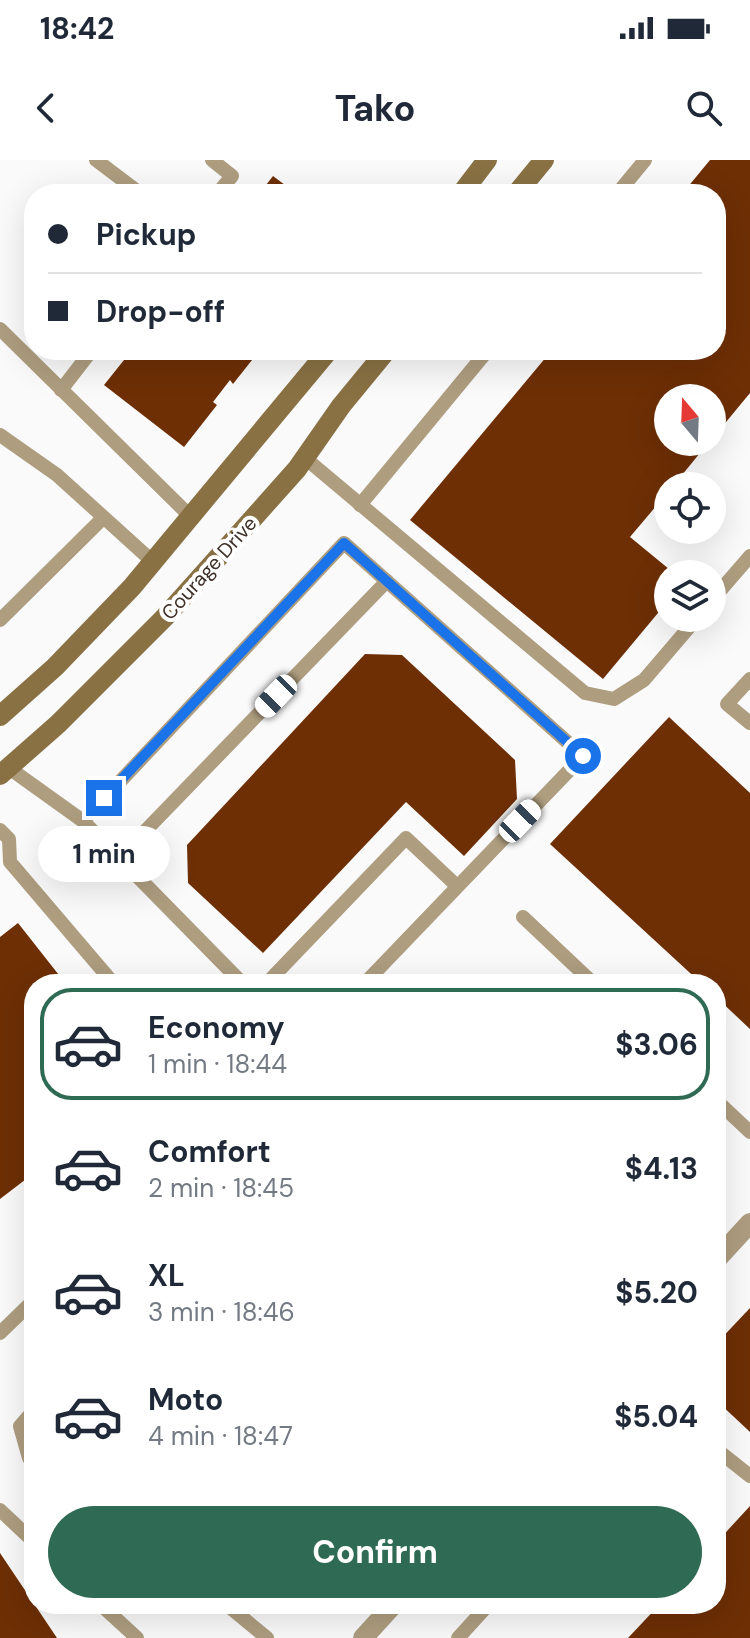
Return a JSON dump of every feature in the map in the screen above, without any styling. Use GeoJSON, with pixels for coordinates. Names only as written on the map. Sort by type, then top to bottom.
{"type":"FeatureCollection","features":[{"type":"Feature","properties":{"kind":"street"},"geometry":{"type":"LineString","coordinates":[[469,184],[487,160]]}},
{"type":"Feature","properties":{"kind":"street"},"geometry":{"type":"LineString","coordinates":[[524,184],[544,160]]}},
{"type":"Feature","properties":{"kind":"street"},"geometry":{"type":"LineString","coordinates":[[0,716],[55,667],[132,587],[321,360]]}},
{"type":"Feature","properties":{"kind":"street","name":"Courage Drive"},"geometry":{"type":"LineString","coordinates":[[3,767],[58,724],[165,617],[305,458],[341,406],[379,360]]}},
{"type":"Feature","properties":{"kind":"street"},"geometry":{"type":"LineString","coordinates":[[726,1249],[750,1223]]}},
{"type":"Feature","properties":{"kind":"street"},"geometry":{"type":"LineString","coordinates":[[363,1638],[385,1614]]}},
{"type":"Feature","properties":{"kind":"lane"},"geometry":{"type":"LineString","coordinates":[[96,160],[128,184]]}},
{"type":"Feature","properties":{"kind":"lane"},"geometry":{"type":"LineString","coordinates":[[212,160],[232,176],[225,184]]}},
{"type":"Feature","properties":{"kind":"lane"},"geometry":{"type":"LineString","coordinates":[[625,184],[645,160]]}},
{"type":"Feature","properties":{"kind":"lane"},"geometry":{"type":"LineString","coordinates":[[0,329],[24,353]]}},
{"type":"Feature","properties":{"kind":"lane"},"geometry":{"type":"LineString","coordinates":[[31,360],[189,515]]}},
{"type":"Feature","properties":{"kind":"lane"},"geometry":{"type":"LineString","coordinates":[[61,390],[84,360]]}},
{"type":"Feature","properties":{"kind":"lane"},"geometry":{"type":"LineString","coordinates":[[360,505],[480,360]]}},
{"type":"Feature","properties":{"kind":"lane"},"geometry":{"type":"LineString","coordinates":[[0,435],[57,475],[152,561]]}},
{"type":"Feature","properties":{"kind":"lane"},"geometry":{"type":"LineString","coordinates":[[305,458],[585,693],[614,699],[644,680],[685,632]]}},
{"type":"Feature","properties":{"kind":"lane"},"geometry":{"type":"LineString","coordinates":[[0,620],[103,518]]}},
{"type":"Feature","properties":{"kind":"lane"},"geometry":{"type":"LineString","coordinates":[[83,821],[344,543],[583,756],[373,974]]}},
{"type":"Feature","properties":{"kind":"lane"},"geometry":{"type":"LineString","coordinates":[[726,584],[750,556]]}},
{"type":"Feature","properties":{"kind":"lane"},"geometry":{"type":"LineString","coordinates":[[120,857],[387,581]]}},
{"type":"Feature","properties":{"kind":"lane"},"geometry":{"type":"LineString","coordinates":[[750,679],[727,704],[750,723]]}},
{"type":"Feature","properties":{"kind":"lane"},"geometry":{"type":"LineString","coordinates":[[3,767],[83,821],[233,974]]}},
{"type":"Feature","properties":{"kind":"lane"},"geometry":{"type":"LineString","coordinates":[[0,830],[9,839],[5,866],[105,974]]}},
{"type":"Feature","properties":{"kind":"lane"},"geometry":{"type":"LineString","coordinates":[[276,974],[406,838],[457,886]]}},
{"type":"Feature","properties":{"kind":"lane"},"geometry":{"type":"LineString","coordinates":[[523,917],[583,974]]}},
{"type":"Feature","properties":{"kind":"lane"},"geometry":{"type":"LineString","coordinates":[[726,1109],[750,1132]]}},
{"type":"Feature","properties":{"kind":"lane"},"geometry":{"type":"LineString","coordinates":[[0,1333],[24,1310]]}},
{"type":"Feature","properties":{"kind":"lane"},"geometry":{"type":"LineString","coordinates":[[24,1421],[20,1426],[24,1440]]}},
{"type":"Feature","properties":{"kind":"lane"},"geometry":{"type":"LineString","coordinates":[[726,1457],[750,1476]]}},
{"type":"Feature","properties":{"kind":"lane"},"geometry":{"type":"LineString","coordinates":[[0,1510],[24,1533]]}},
{"type":"Feature","properties":{"kind":"lane"},"geometry":{"type":"LineString","coordinates":[[111,1614],[137,1638]]}},
{"type":"Feature","properties":{"kind":"lane"},"geometry":{"type":"LineString","coordinates":[[238,1614],[267,1638]]}},
{"type":"Feature","properties":{"kind":"lane"},"geometry":{"type":"LineString","coordinates":[[458,1638],[480,1614]]}},
{"type":"Feature","properties":{"kind":"building"},"geometry":{"type":"Polygon","coordinates":[[[710,160],[750,160],[750,393],[726,422],[726,384],[654,384],[654,456],[698,456],[684,472],[654,472],[654,509],[630,537],[658,560],[654,560],[654,618],[603,679],[410,520],[544,360],[726,360],[726,184],[690,184],[710,160]]]}},
{"type":"Feature","properties":{"kind":"building"},"geometry":{"type":"Polygon","coordinates":[[[273,176],[284,184],[267,184],[273,176]]]}},
{"type":"Feature","properties":{"kind":"building"},"geometry":{"type":"Polygon","coordinates":[[[124,360],[252,360],[233,384],[230,380],[213,402],[217,405],[184,447],[104,385],[124,360]]]}},
{"type":"Feature","properties":{"kind":"building"},"geometry":{"type":"Polygon","coordinates":[[[365,654],[402,655],[515,760],[517,799],[464,856],[406,802],[263,953],[188,883],[187,845],[365,654]]]}},
{"type":"Feature","properties":{"kind":"building"},"geometry":{"type":"Polygon","coordinates":[[[669,717],[750,793],[750,1029],[726,1006],[726,974],[691,974],[550,844],[669,717]]]}},
{"type":"Feature","properties":{"kind":"building"},"geometry":{"type":"Polygon","coordinates":[[[18,923],[58,974],[24,974],[24,1181],[0,1199],[0,937],[18,923]]]}},
{"type":"Feature","properties":{"kind":"building"},"geometry":{"type":"Polygon","coordinates":[[[750,1308],[750,1432],[726,1409],[726,1333],[750,1308]]]}},
{"type":"Feature","properties":{"kind":"building"},"geometry":{"type":"Polygon","coordinates":[[[750,1506],[750,1638],[628,1638],[651,1614],[726,1614],[726,1532],[750,1506]]]}},
{"type":"Feature","properties":{"kind":"building"},"geometry":{"type":"Polygon","coordinates":[[[0,1553],[24,1589],[24,1614],[41,1614],[57,1638],[0,1638],[0,1553]]]}},
{"type":"Feature","properties":{"kind":"route"},"geometry":{"type":"LineString","coordinates":[[104,798],[344,543],[583,756]]}}]}
